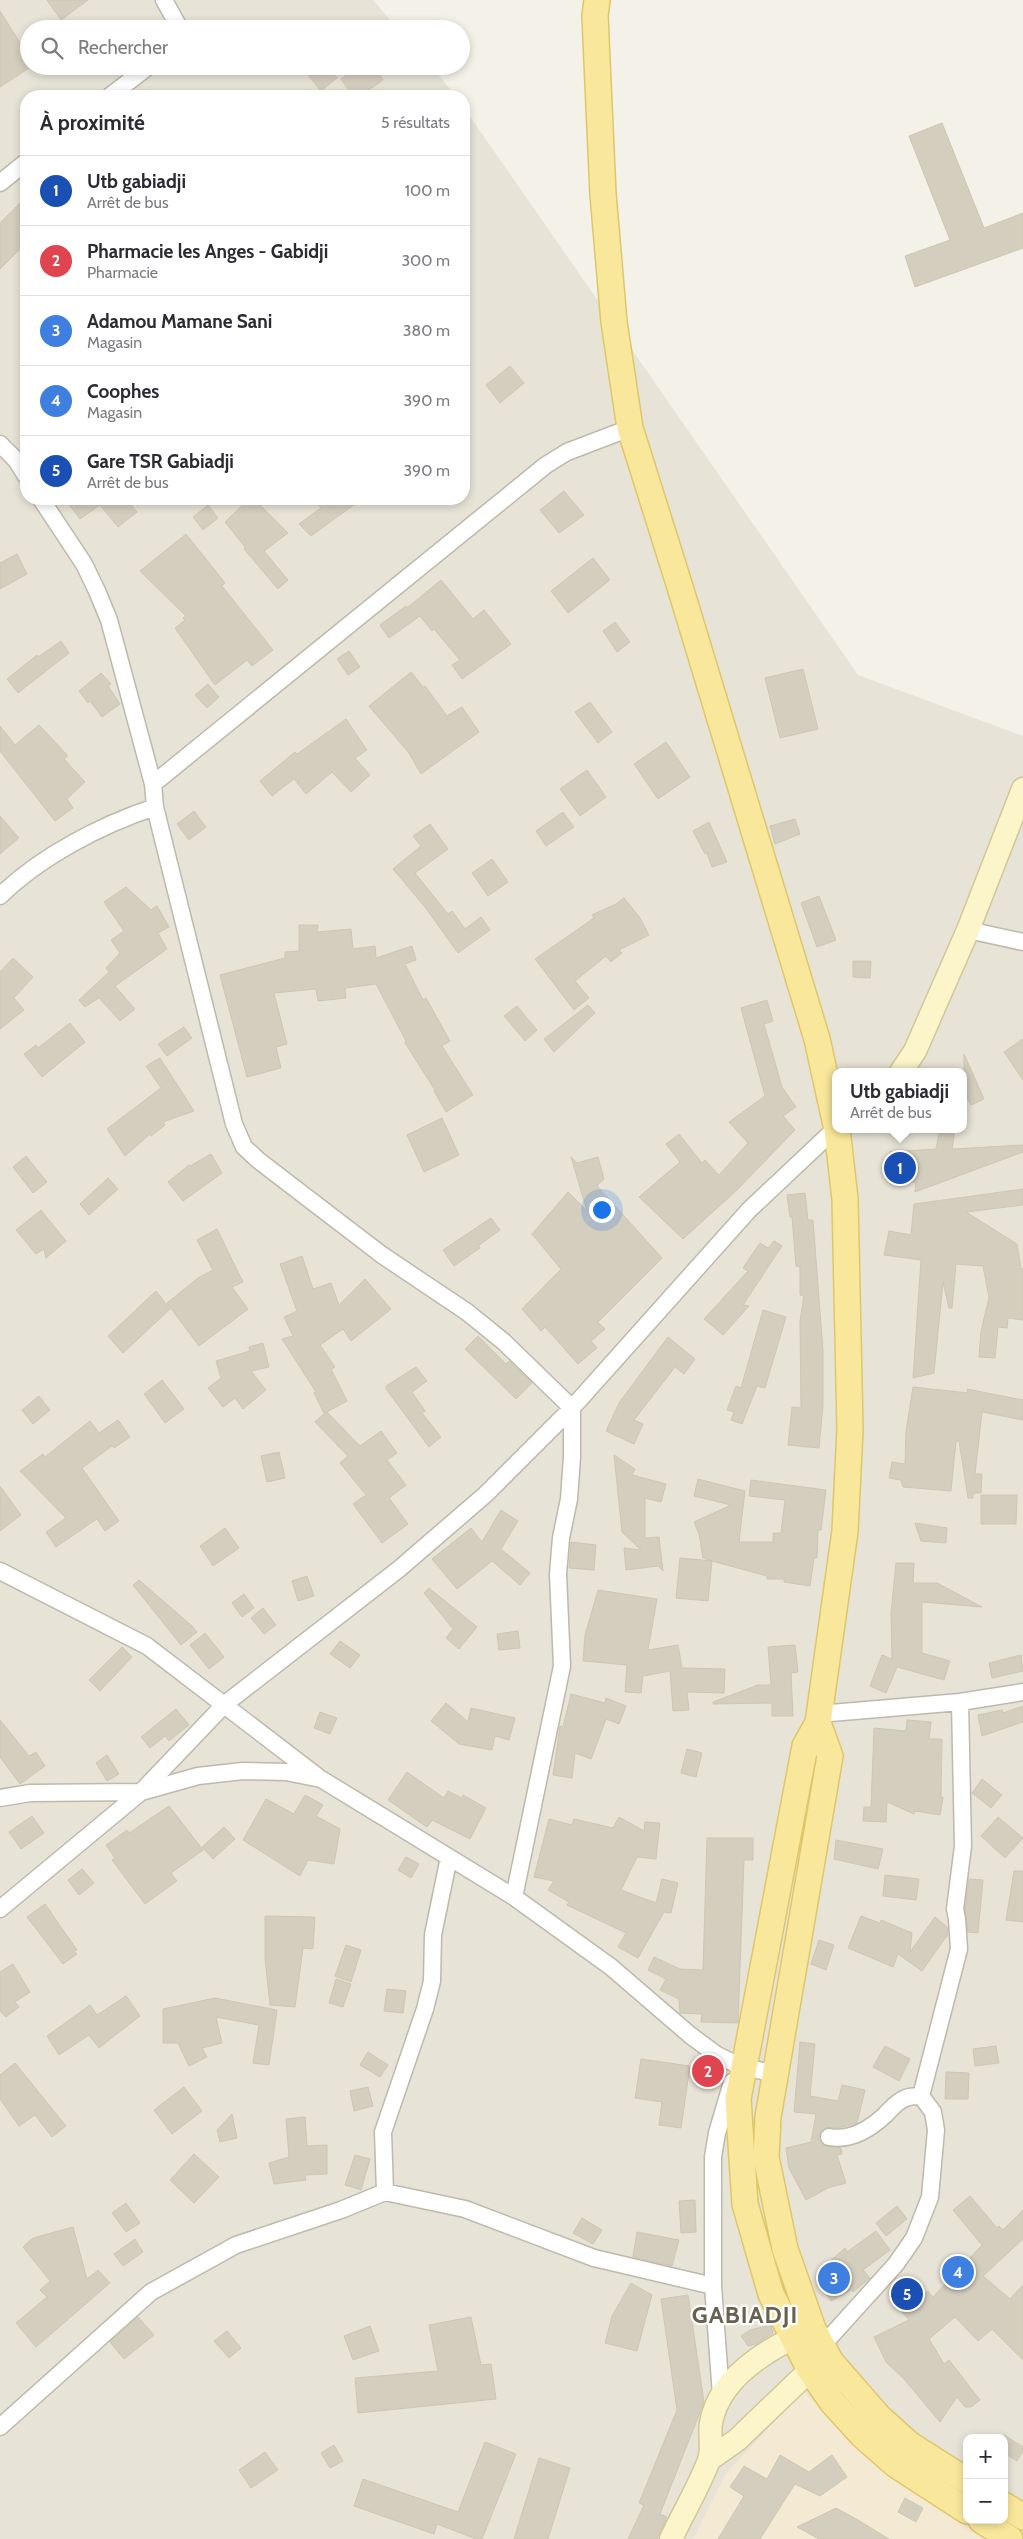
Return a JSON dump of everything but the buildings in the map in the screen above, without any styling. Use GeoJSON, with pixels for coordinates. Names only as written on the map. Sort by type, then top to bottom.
{"type":"FeatureCollection","features":[{"type":"Feature","properties":{"kind":"main road"},"geometry":{"type":"LineString","coordinates":[[597,0],[595,16],[604,204],[614,322],[630,428],[814,1030],[832,1109]]}},
{"type":"Feature","properties":{"kind":"main road"},"geometry":{"type":"LineString","coordinates":[[837,1133],[846,1199],[850,1429],[845,1531],[818,1719],[805,1746],[741,2066],[738,2099],[745,2204],[771,2294],[814,2349],[879,2417],[909,2444],[964,2479]]}},
{"type":"Feature","properties":{"kind":"main road"},"geometry":{"type":"LineString","coordinates":[[818,1719],[830,1756],[774,2074],[768,2116],[766,2157],[785,2249],[814,2349],[832,2402],[863,2436],[896,2465],[963,2508]]}},
{"type":"Feature","properties":{"kind":"main road"},"geometry":{"type":"LineString","coordinates":[[1008,2508],[1023,2517]]}},
{"type":"Feature","properties":{"kind":"main road"},"geometry":{"type":"LineString","coordinates":[[987,2524],[1010,2539]]}},
{"type":"Feature","properties":{"kind":"street"},"geometry":{"type":"LineString","coordinates":[[164,0],[175,20]]}},
{"type":"Feature","properties":{"kind":"street"},"geometry":{"type":"LineString","coordinates":[[118,90],[137,75]]}},
{"type":"Feature","properties":{"kind":"street"},"geometry":{"type":"LineString","coordinates":[[0,183],[20,167]]}},
{"type":"Feature","properties":{"kind":"street"},"geometry":{"type":"LineString","coordinates":[[153,784],[546,466],[567,452],[630,428]]}},
{"type":"Feature","properties":{"kind":"street"},"geometry":{"type":"LineString","coordinates":[[0,444],[20,466]]}},
{"type":"Feature","properties":{"kind":"street"},"geometry":{"type":"LineString","coordinates":[[45,505],[84,564],[109,620],[153,784],[155,807],[234,1124],[244,1147],[258,1160],[382,1255],[467,1312],[504,1342],[572,1408],[570,1482],[561,1538],[558,1574],[562,1666],[514,1897]]}},
{"type":"Feature","properties":{"kind":"street"},"geometry":{"type":"LineString","coordinates":[[904,1068],[915,1051],[968,930],[1023,789]]}},
{"type":"Feature","properties":{"kind":"street"},"geometry":{"type":"LineString","coordinates":[[0,896],[21,875],[37,865],[120,818],[155,807]]}},
{"type":"Feature","properties":{"kind":"street"},"geometry":{"type":"LineString","coordinates":[[968,930],[1023,942]]}},
{"type":"Feature","properties":{"kind":"street"},"geometry":{"type":"LineString","coordinates":[[0,1909],[141,1792],[225,1704],[399,1569],[486,1494],[572,1408],[748,1210],[832,1131]]}},
{"type":"Feature","properties":{"kind":"street"},"geometry":{"type":"LineString","coordinates":[[0,1571],[138,1642],[225,1704],[321,1779],[514,1897],[611,1967],[690,2035],[717,2055],[741,2066],[774,2074]]}},
{"type":"Feature","properties":{"kind":"street"},"geometry":{"type":"LineString","coordinates":[[818,1719],[960,1702],[1023,1692]]}},
{"type":"Feature","properties":{"kind":"street"},"geometry":{"type":"LineString","coordinates":[[921,2096],[958,1949],[957,1919],[954,1909],[963,1846],[960,1702]]}},
{"type":"Feature","properties":{"kind":"street"},"geometry":{"type":"LineString","coordinates":[[0,1798],[30,1793],[141,1792],[198,1776],[243,1771],[286,1772],[321,1779]]}},
{"type":"Feature","properties":{"kind":"street"},"geometry":{"type":"LineString","coordinates":[[385,2192],[383,2132],[425,2009],[432,1981],[434,1935],[449,1857]]}},
{"type":"Feature","properties":{"kind":"street"},"geometry":{"type":"LineString","coordinates":[[721,2395],[713,2286],[713,2157],[717,2133],[741,2066]]}},
{"type":"Feature","properties":{"kind":"street"},"geometry":{"type":"LineString","coordinates":[[830,2136],[843,2139],[856,2135],[879,2120],[897,2103],[906,2098],[921,2096]]}},
{"type":"Feature","properties":{"kind":"street"},"geometry":{"type":"LineString","coordinates":[[710,2458],[737,2440],[814,2349],[896,2264],[914,2238],[927,2205],[932,2182],[936,2130],[933,2112],[921,2096]]}},
{"type":"Feature","properties":{"kind":"street"},"geometry":{"type":"LineString","coordinates":[[0,2427],[151,2292],[236,2245],[341,2210],[385,2192],[465,2209],[594,2258],[713,2286]]}},
{"type":"Feature","properties":{"kind":"street"},"geometry":{"type":"LineString","coordinates":[[671,2539],[710,2458],[711,2422],[721,2395],[739,2373],[763,2355],[814,2349]]}},
{"type":"Feature","properties":{"kind":"shaded area"},"geometry":{"type":"Polygon","coordinates":[[[0,0],[373,0],[390,20],[20,20],[20,75],[438,75],[451,90],[20,90],[20,505],[470,505],[470,117],[858,675],[1023,736],[1023,2539],[0,2539],[0,0]]]}},
{"type":"Feature","properties":{"kind":"shaded area"},"geometry":{"type":"Polygon","coordinates":[[[803,2391],[845,2431],[907,2483],[986,2539],[693,2539],[725,2475],[803,2391]]]}},
{"type":"Feature","properties":{"kind":"place","name":"Utb gabiadji"},"geometry":{"type":"Point","coordinates":[900,1168]}},
{"type":"Feature","properties":{"kind":"place","name":"Pharmacie les Anges - Gabidji"},"geometry":{"type":"Point","coordinates":[708,2071]}},
{"type":"Feature","properties":{"kind":"place","name":"Coophes"},"geometry":{"type":"Point","coordinates":[958,2272]}},
{"type":"Feature","properties":{"kind":"place","name":"Adamou Mamane Sani"},"geometry":{"type":"Point","coordinates":[834,2278]}},
{"type":"Feature","properties":{"kind":"place","name":"Gare TSR Gabiadji"},"geometry":{"type":"Point","coordinates":[907,2294]}},
{"type":"Feature","properties":{"kind":"district","name":"GABIADJI"},"geometry":{"type":"Point","coordinates":[745,2314]}}]}
